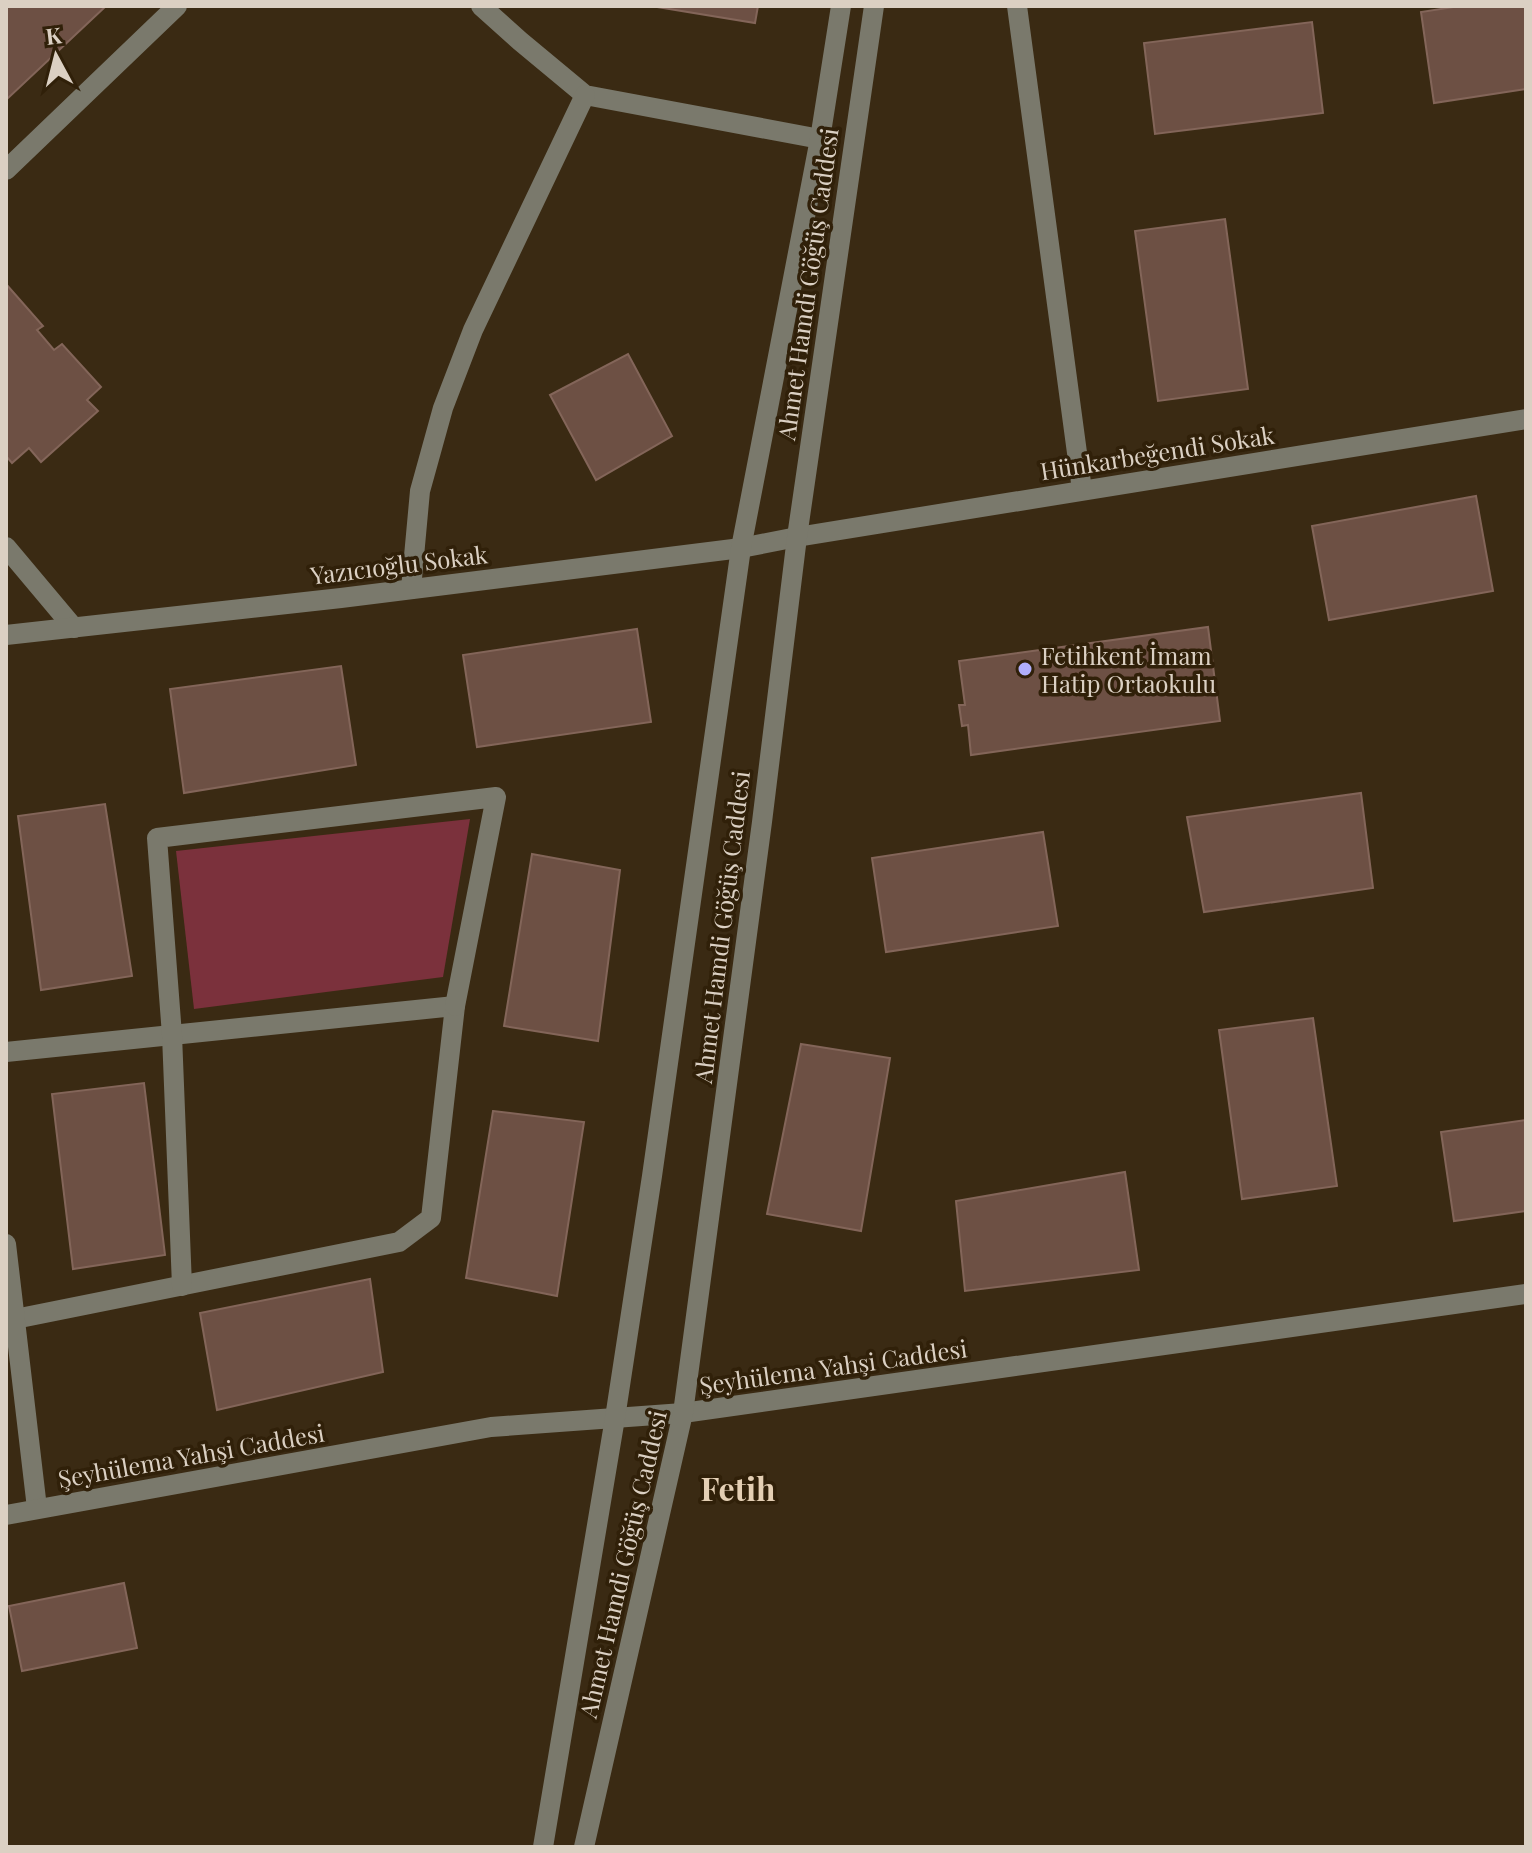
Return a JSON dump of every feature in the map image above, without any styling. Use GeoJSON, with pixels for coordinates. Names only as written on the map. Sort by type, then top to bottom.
{"type":"FeatureCollection","features":[{"type":"Feature","properties":{"kind":"street"},"geometry":{"type":"LineString","coordinates":[[6,170],[177,6]]}},
{"type":"Feature","properties":{"kind":"street"},"geometry":{"type":"LineString","coordinates":[[481,6],[585,95],[820,139]]}},
{"type":"Feature","properties":{"kind":"street","name":"Ahmet Hamdi Göğüş Caddesi"},"geometry":{"type":"LineString","coordinates":[[543,1847],[652,1176],[741,548],[820,139],[841,6]]}},
{"type":"Feature","properties":{"kind":"street","name":"Ahmet Hamdi Göğüş Caddesi"},"geometry":{"type":"LineString","coordinates":[[584,1847],[683,1413],[797,537],[874,6]]}},
{"type":"Feature","properties":{"kind":"street"},"geometry":{"type":"LineString","coordinates":[[1017,6],[1082,490]]}},
{"type":"Feature","properties":{"kind":"street"},"geometry":{"type":"LineString","coordinates":[[411,589],[420,491],[443,408],[473,330],[585,95]]}},
{"type":"Feature","properties":{"kind":"street","name":"Hünkarbeğendi Sokak"},"geometry":{"type":"LineString","coordinates":[[797,537],[1526,419]]}},
{"type":"Feature","properties":{"kind":"street","name":"Yazıcıoğlu Sokak"},"geometry":{"type":"LineString","coordinates":[[6,635],[411,589],[741,548],[797,537]]}},
{"type":"Feature","properties":{"kind":"street"},"geometry":{"type":"LineString","coordinates":[[6,547],[74,628]]}},
{"type":"Feature","properties":{"kind":"street"},"geometry":{"type":"LineString","coordinates":[[15,1319],[182,1286],[399,1242],[431,1218],[455,1006],[496,797],[157,838],[172,1035],[182,1286]]}},
{"type":"Feature","properties":{"kind":"street"},"geometry":{"type":"LineString","coordinates":[[6,1052],[455,1006]]}},
{"type":"Feature","properties":{"kind":"street"},"geometry":{"type":"LineString","coordinates":[[6,1244],[37,1508]]}},
{"type":"Feature","properties":{"kind":"street","name":"Şeyhülema Yahşi Caddesi"},"geometry":{"type":"LineString","coordinates":[[6,1515],[491,1427],[683,1413],[1526,1294]]}},
{"type":"Feature","properties":{"kind":"shaded area"},"geometry":{"type":"Polygon","coordinates":[[[470,819],[443,977],[194,1009],[176,851],[470,819]]]}},
{"type":"Feature","properties":{"kind":"building"},"geometry":{"type":"Polygon","coordinates":[[[6,6],[106,6],[6,100],[6,6]]]}},
{"type":"Feature","properties":{"kind":"building"},"geometry":{"type":"Polygon","coordinates":[[[651,6],[758,6],[755,23],[651,6]]]}},
{"type":"Feature","properties":{"kind":"building"},"geometry":{"type":"Polygon","coordinates":[[[1460,6],[1526,6],[1526,89],[1434,103],[1421,12],[1460,6]]]}},
{"type":"Feature","properties":{"kind":"building"},"geometry":{"type":"Polygon","coordinates":[[[1312,22],[1323,113],[1155,134],[1144,43],[1312,22]]]}},
{"type":"Feature","properties":{"kind":"building"},"geometry":{"type":"Polygon","coordinates":[[[1225,219],[1248,389],[1158,401],[1135,231],[1225,219]]]}},
{"type":"Feature","properties":{"kind":"building"},"geometry":{"type":"Polygon","coordinates":[[[6,284],[43,326],[37,330],[54,350],[62,344],[101,387],[87,400],[98,411],[41,462],[29,448],[12,463],[6,456],[6,284]]]}},
{"type":"Feature","properties":{"kind":"building"},"geometry":{"type":"Polygon","coordinates":[[[628,354],[672,436],[596,480],[550,395],[628,354]]]}},
{"type":"Feature","properties":{"kind":"building"},"geometry":{"type":"Polygon","coordinates":[[[1476,496],[1493,591],[1329,620],[1312,526],[1476,496]]]}},
{"type":"Feature","properties":{"kind":"building"},"geometry":{"type":"Polygon","coordinates":[[[1208,627],[1220,721],[971,755],[968,725],[962,726],[959,705],[965,705],[959,661],[1208,627]]]}},
{"type":"Feature","properties":{"kind":"building"},"geometry":{"type":"Polygon","coordinates":[[[637,629],[651,722],[477,747],[463,655],[637,629]]]}},
{"type":"Feature","properties":{"kind":"building"},"geometry":{"type":"Polygon","coordinates":[[[341,666],[356,765],[184,793],[170,689],[341,666]]]}},
{"type":"Feature","properties":{"kind":"building"},"geometry":{"type":"Polygon","coordinates":[[[1361,793],[1373,888],[1204,912],[1187,817],[1361,793]]]}},
{"type":"Feature","properties":{"kind":"building"},"geometry":{"type":"Polygon","coordinates":[[[105,804],[132,976],[41,990],[18,816],[105,804]]]}},
{"type":"Feature","properties":{"kind":"building"},"geometry":{"type":"Polygon","coordinates":[[[1043,832],[1058,926],[886,952],[872,858],[1043,832]]]}},
{"type":"Feature","properties":{"kind":"building"},"geometry":{"type":"Polygon","coordinates":[[[532,854],[620,870],[598,1041],[504,1026],[532,854]]]}},
{"type":"Feature","properties":{"kind":"building"},"geometry":{"type":"Polygon","coordinates":[[[1313,1018],[1337,1186],[1242,1199],[1219,1030],[1313,1018]]]}},
{"type":"Feature","properties":{"kind":"building"},"geometry":{"type":"Polygon","coordinates":[[[801,1044],[890,1058],[861,1231],[767,1214],[801,1044]]]}},
{"type":"Feature","properties":{"kind":"building"},"geometry":{"type":"Polygon","coordinates":[[[144,1083],[165,1255],[73,1269],[52,1094],[144,1083]]]}},
{"type":"Feature","properties":{"kind":"building"},"geometry":{"type":"Polygon","coordinates":[[[493,1111],[584,1122],[557,1296],[466,1278],[493,1111]]]}},
{"type":"Feature","properties":{"kind":"building"},"geometry":{"type":"Polygon","coordinates":[[[1526,1120],[1526,1211],[1454,1221],[1441,1132],[1526,1120]]]}},
{"type":"Feature","properties":{"kind":"building"},"geometry":{"type":"Polygon","coordinates":[[[1125,1172],[1139,1270],[965,1291],[956,1201],[1125,1172]]]}},
{"type":"Feature","properties":{"kind":"building"},"geometry":{"type":"Polygon","coordinates":[[[370,1279],[383,1372],[217,1410],[200,1313],[370,1279]]]}},
{"type":"Feature","properties":{"kind":"building"},"geometry":{"type":"Polygon","coordinates":[[[124,1583],[137,1648],[22,1671],[9,1606],[124,1583]]]}},
{"type":"Feature","properties":{"kind":"place","name":"Fetihkent İmam Hatip Ortaokulu"},"geometry":{"type":"Point","coordinates":[1025,669]}},
{"type":"Feature","properties":{"kind":"district","name":"Fetih"},"geometry":{"type":"Point","coordinates":[738,1487]}}]}
